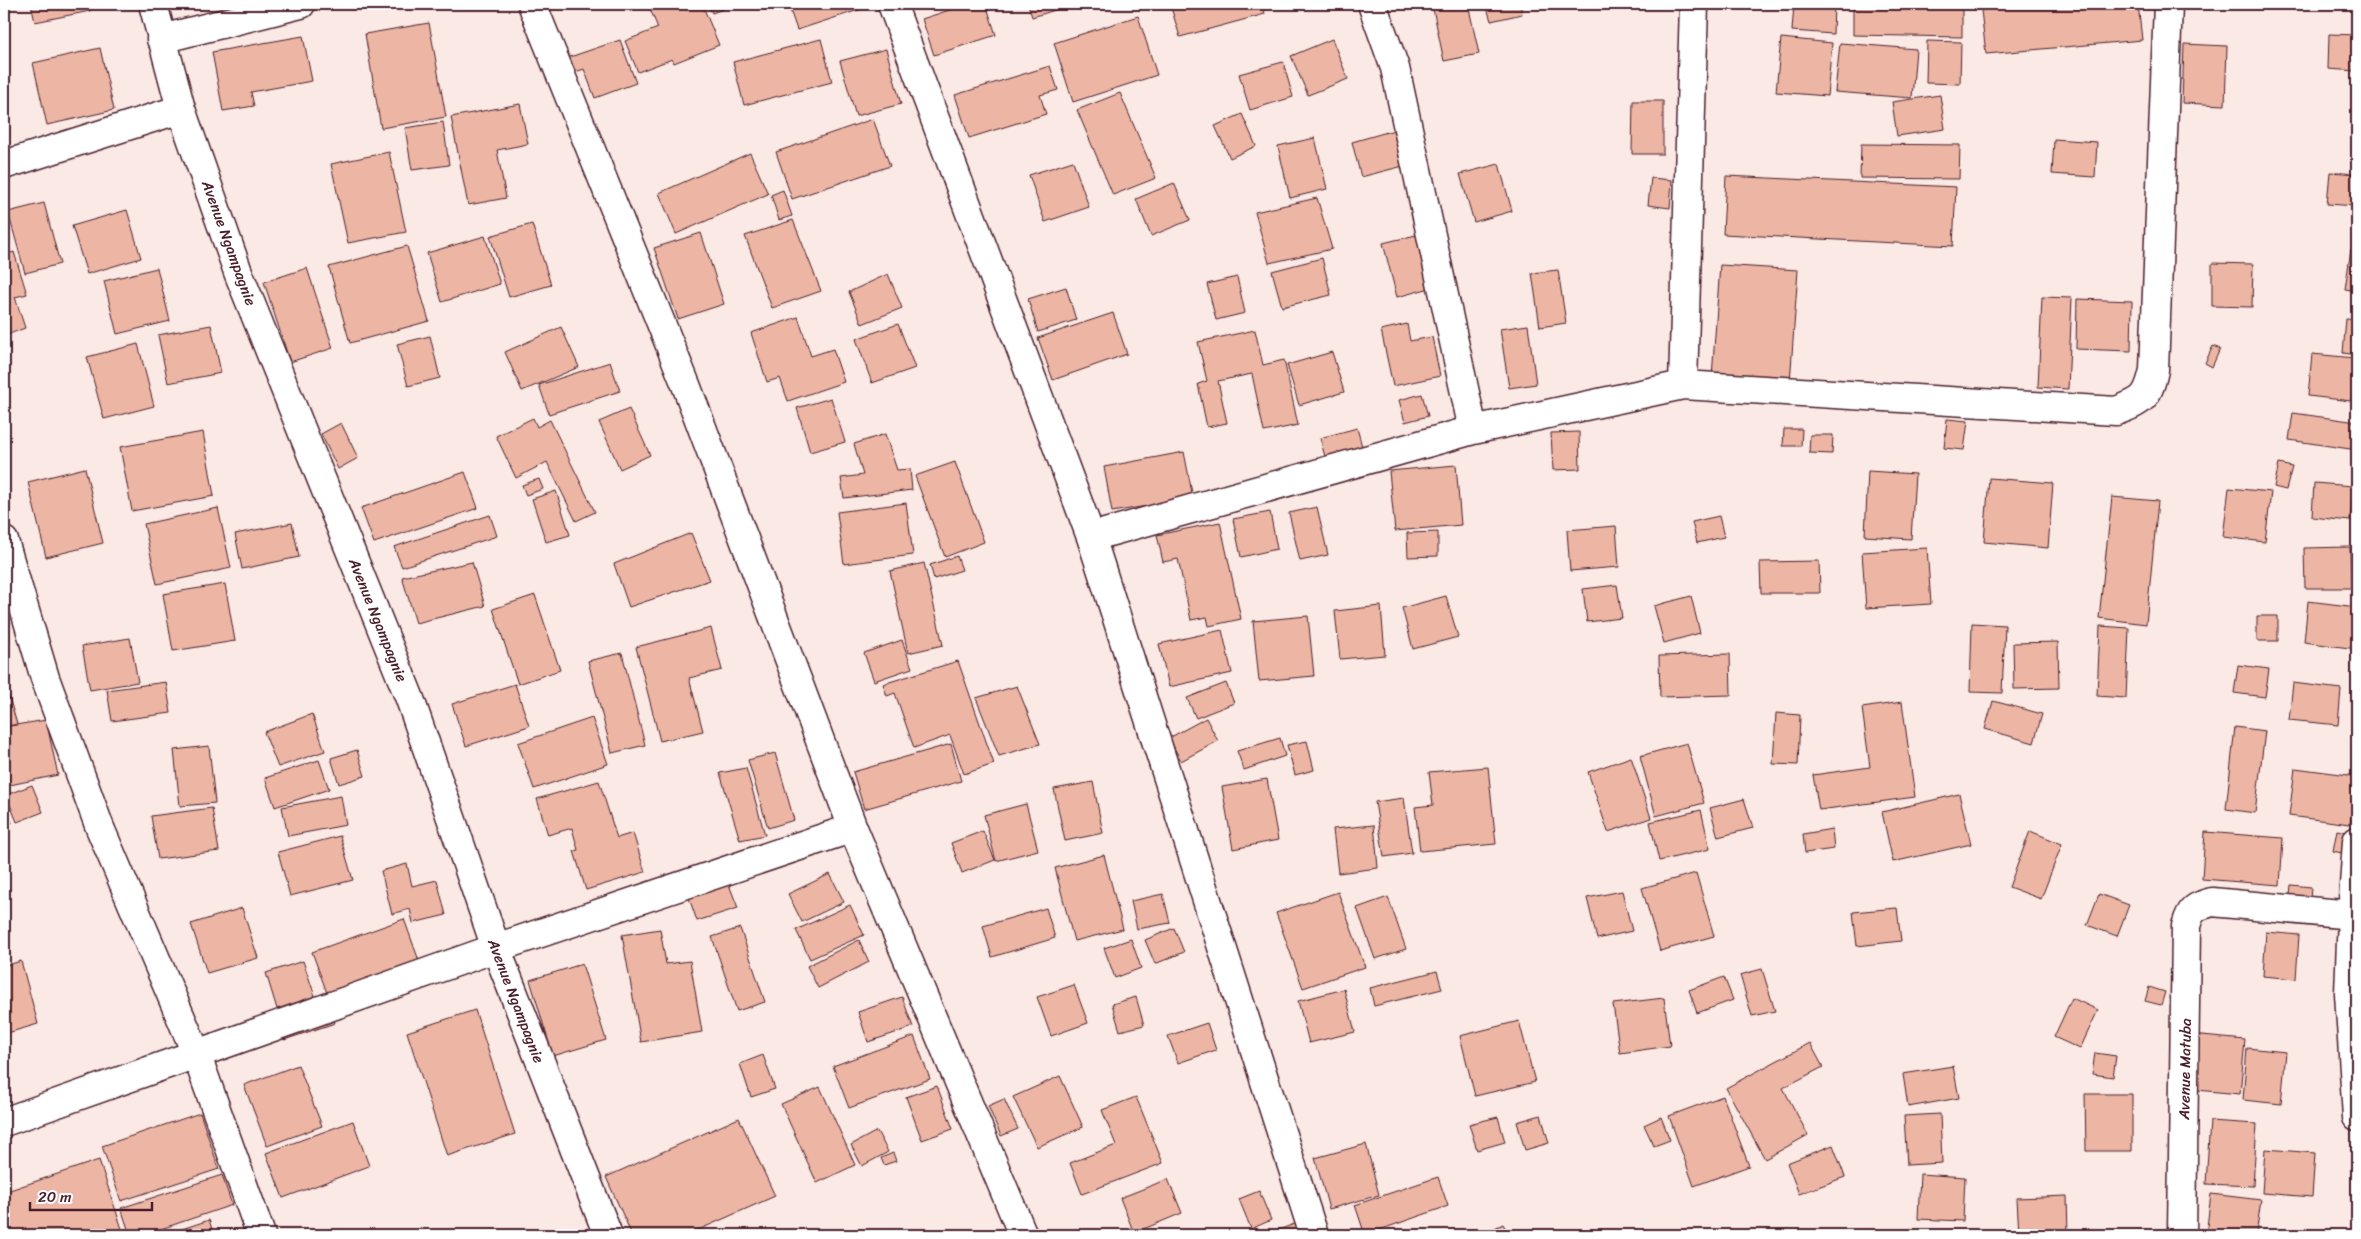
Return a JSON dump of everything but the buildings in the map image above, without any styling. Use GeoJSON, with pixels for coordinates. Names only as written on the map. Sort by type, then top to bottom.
{"type":"FeatureCollection","features":[{"type":"Feature","properties":{"kind":"street","name":"Avenue Ngampagnie"},"geometry":{"type":"LineString","coordinates":[[153,4],[181,110],[238,272],[410,700],[496,948],[608,1235]]}},
{"type":"Feature","properties":{"kind":"street"},"geometry":{"type":"LineString","coordinates":[[161,39],[301,4]]}},
{"type":"Feature","properties":{"kind":"street"},"geometry":{"type":"LineString","coordinates":[[532,4],[686,385],[854,828],[1023,1235]]}},
{"type":"Feature","properties":{"kind":"street"},"geometry":{"type":"LineString","coordinates":[[892,4],[1091,538],[1314,1235]]}},
{"type":"Feature","properties":{"kind":"street"},"geometry":{"type":"LineString","coordinates":[[1372,4],[1395,68],[1473,430]]}},
{"type":"Feature","properties":{"kind":"street"},"geometry":{"type":"LineString","coordinates":[[1683,385],[1694,4]]}},
{"type":"Feature","properties":{"kind":"street"},"geometry":{"type":"LineString","coordinates":[[1091,538],[1473,430],[1683,385],[2116,411],[2134,404],[2150,391],[2154,370],[2168,4]]}},
{"type":"Feature","properties":{"kind":"street"},"geometry":{"type":"LineString","coordinates":[[4,165],[181,110]]}},
{"type":"Feature","properties":{"kind":"street"},"geometry":{"type":"LineString","coordinates":[[4,541],[45,678],[100,828],[196,1053],[261,1235]]}},
{"type":"Feature","properties":{"kind":"street"},"geometry":{"type":"LineString","coordinates":[[4,1122],[496,948],[854,828]]}},
{"type":"Feature","properties":{"kind":"street"},"geometry":{"type":"LineString","coordinates":[[2357,841],[2349,993],[2357,1117]]}},
{"type":"Feature","properties":{"kind":"street","name":"Avenue Matuba"},"geometry":{"type":"LineString","coordinates":[[2182,1235],[2186,926],[2190,914],[2198,906],[2212,902],[2352,915]]}}]}
